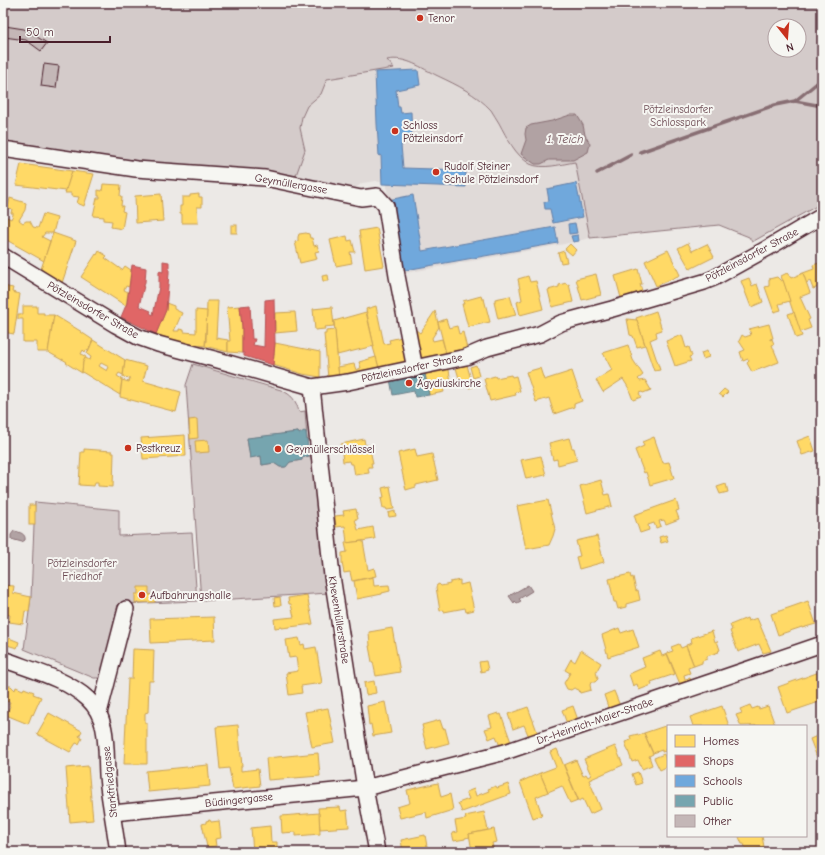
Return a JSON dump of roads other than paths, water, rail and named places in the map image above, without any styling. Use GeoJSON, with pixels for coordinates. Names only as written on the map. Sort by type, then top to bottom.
{"type":"FeatureCollection","features":[{"type":"Feature","properties":{"kind":"street","name":"Geymüllergasse"},"geometry":{"type":"LineString","coordinates":[[3,150],[136,169],[265,178],[361,198],[378,196],[386,206],[397,276],[415,369]]}},
{"type":"Feature","properties":{"kind":"street","name":"Pötzleinsdorfer Straße"},"geometry":{"type":"LineString","coordinates":[[3,256],[138,337],[158,344],[312,387],[348,382],[415,369],[466,357],[487,348],[540,334],[561,323],[704,282],[733,268],[822,216]]}},
{"type":"Feature","properties":{"kind":"street","name":"Khevenhüllerstraße"},"geometry":{"type":"LineString","coordinates":[[312,387],[332,576],[377,852]]}},
{"type":"Feature","properties":{"kind":"street","name":"Starkfriedgasse"},"geometry":{"type":"LineString","coordinates":[[99,713],[126,609]]}},
{"type":"Feature","properties":{"kind":"street","name":"Dr.-Heinrich-Maier-Straße"},"geometry":{"type":"LineString","coordinates":[[366,788],[505,752],[822,644]]}},
{"type":"Feature","properties":{"kind":"street","name":"Starkfriedgasse"},"geometry":{"type":"LineString","coordinates":[[3,659],[58,680],[75,689],[89,700],[99,713],[104,730],[108,784],[118,852]]}},
{"type":"Feature","properties":{"kind":"street","name":"Büdingergasse"},"geometry":{"type":"LineString","coordinates":[[113,813],[366,788]]}},
{"type":"Feature","properties":{"kind":"water","name":"1. Teich"},"geometry":{"type":"Polygon","coordinates":[[[570,115],[577,115],[583,125],[585,135],[590,144],[588,152],[573,160],[549,160],[541,164],[535,164],[521,154],[526,140],[526,128],[531,125],[552,121],[570,115]]]}},
{"type":"Feature","properties":{"kind":"water"},"geometry":{"type":"Polygon","coordinates":[[[14,531],[24,535],[25,540],[22,542],[11,539],[11,535],[14,531]]]}},
{"type":"Feature","properties":{"kind":"water"},"geometry":{"type":"Polygon","coordinates":[[[528,585],[532,591],[519,599],[521,601],[517,603],[515,601],[514,603],[509,596],[528,585]]]}},
{"type":"Feature","properties":{"kind":"waterway"},"geometry":{"type":"LineString","coordinates":[[795,101],[822,79]]}},
{"type":"Feature","properties":{"kind":"waterway"},"geometry":{"type":"LineString","coordinates":[[640,152],[775,105],[795,101],[822,106]]}},
{"type":"Feature","properties":{"kind":"waterway"},"geometry":{"type":"LineString","coordinates":[[597,173],[631,155]]}},
{"type":"Feature","properties":{"kind":"place","name":"Tenor"},"geometry":{"type":"Point","coordinates":[420,18]}},
{"type":"Feature","properties":{"kind":"place","name":"Schloss Pötzleinsdorf"},"geometry":{"type":"Point","coordinates":[395,131]}},
{"type":"Feature","properties":{"kind":"place","name":"Rudolf Steiner Schule Pötzleinsdorf"},"geometry":{"type":"Point","coordinates":[436,172]}},
{"type":"Feature","properties":{"kind":"place","name":"Ägydiuskirche"},"geometry":{"type":"Point","coordinates":[409,383]}},
{"type":"Feature","properties":{"kind":"place","name":"Pestkreuz"},"geometry":{"type":"Point","coordinates":[128,448]}},
{"type":"Feature","properties":{"kind":"place","name":"Geymüllerschlössel"},"geometry":{"type":"Point","coordinates":[278,449]}},
{"type":"Feature","properties":{"kind":"place","name":"Aufbahrungshalle"},"geometry":{"type":"Point","coordinates":[142,595]}},
{"type":"Feature","properties":{"kind":"park label","name":"Pötzleinsdorfer Schlosspark"},"geometry":{"type":"Point","coordinates":[678,115]}},
{"type":"Feature","properties":{"kind":"park label","name":"Pötzleinsdorfer Friedhof"},"geometry":{"type":"Point","coordinates":[82,569]}}]}
